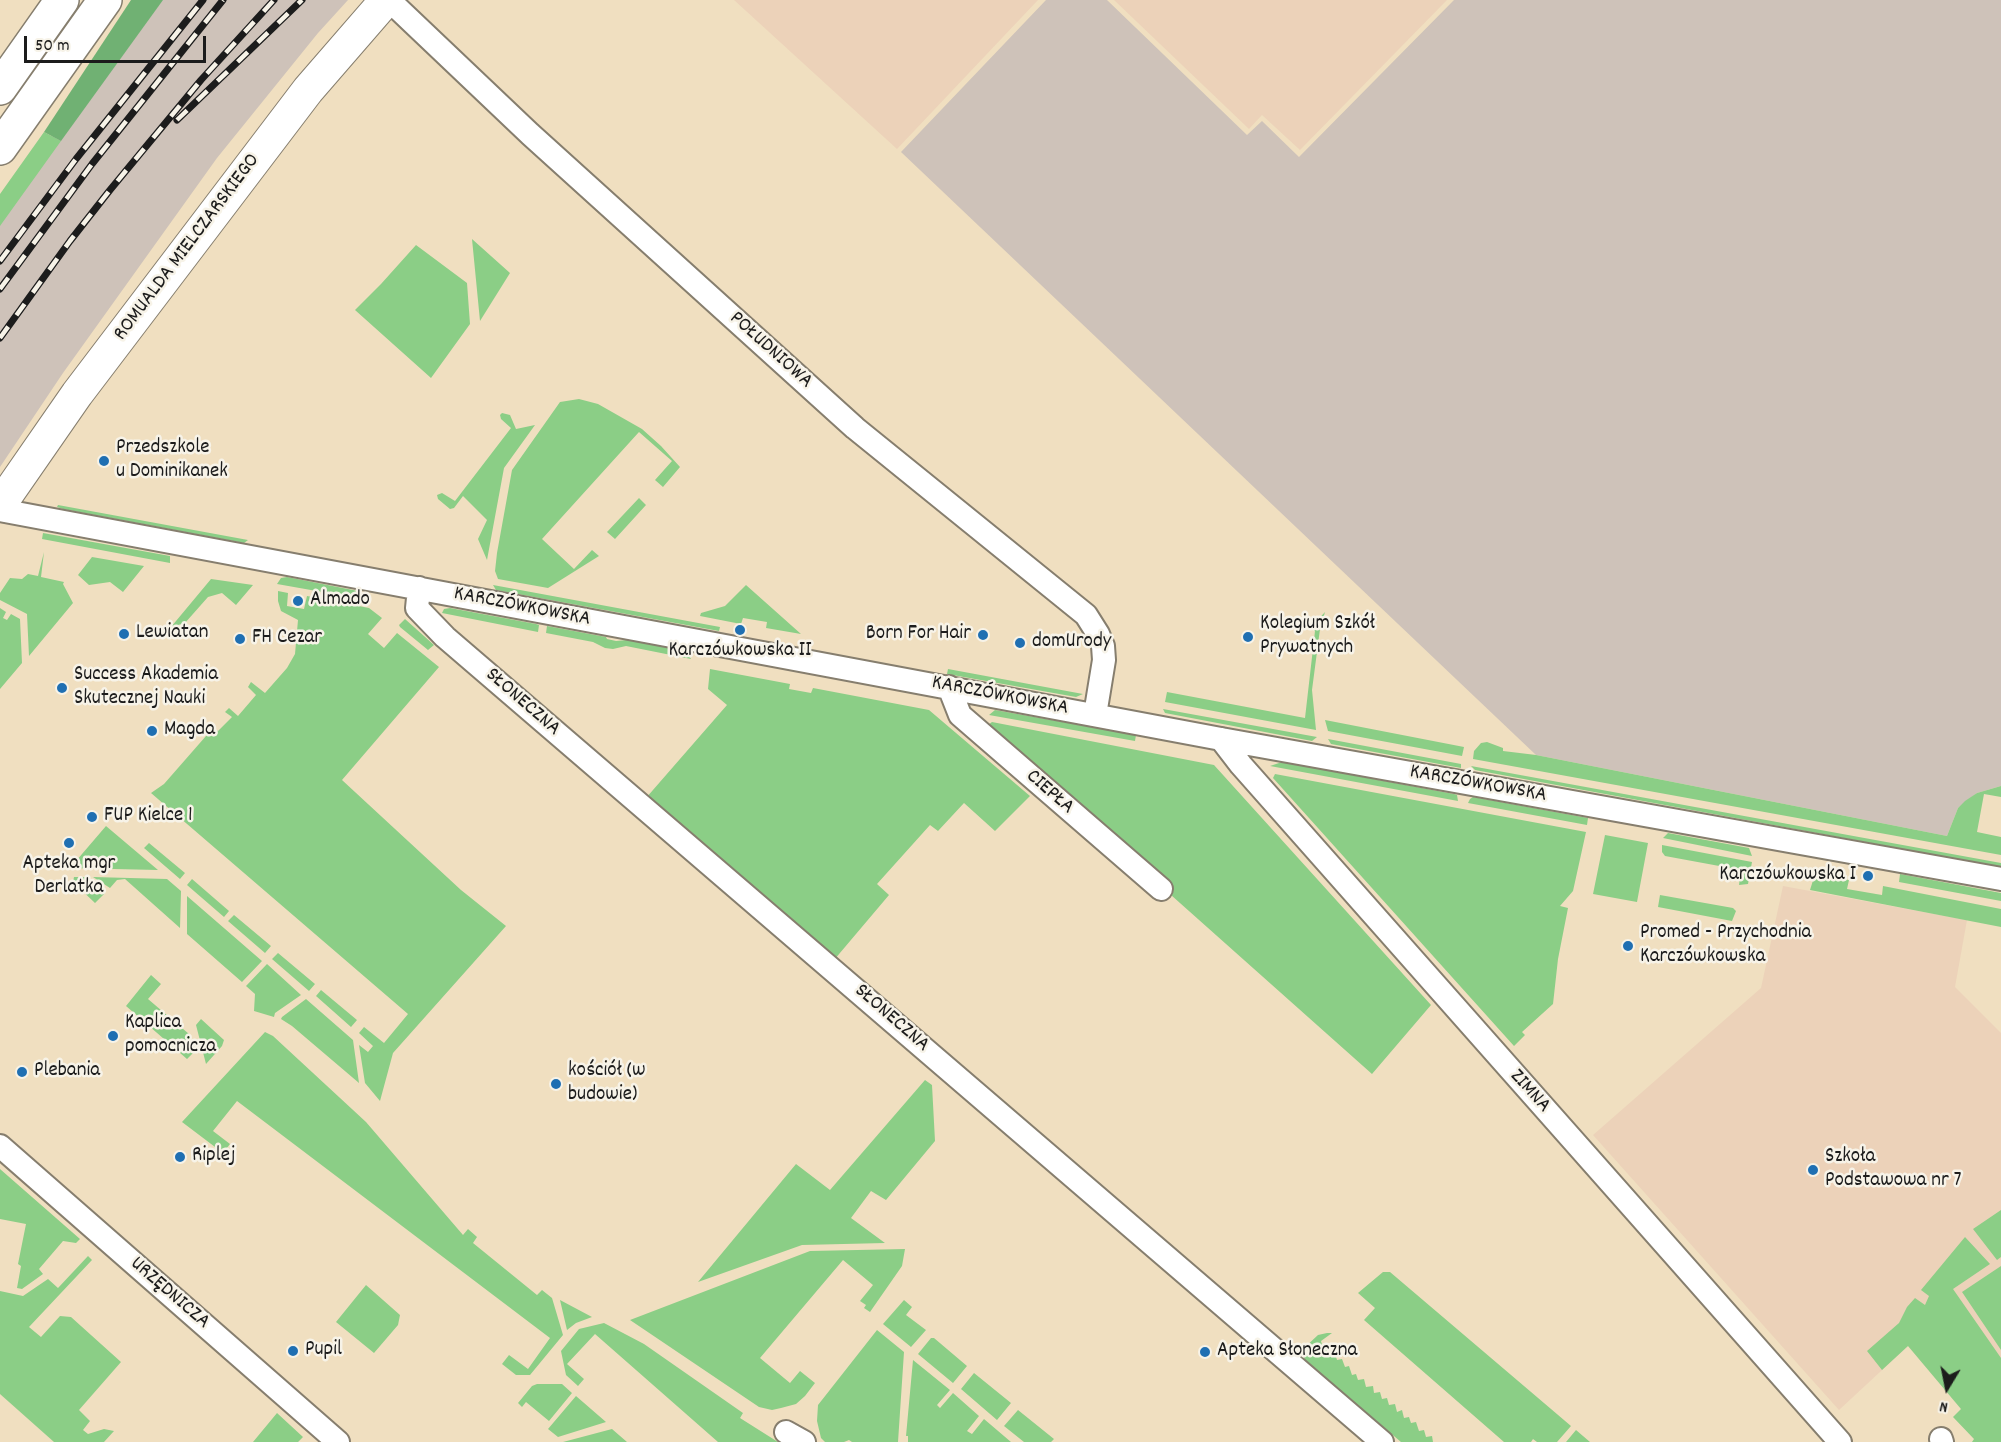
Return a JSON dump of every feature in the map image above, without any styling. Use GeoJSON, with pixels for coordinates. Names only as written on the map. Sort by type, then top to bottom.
{"type":"FeatureCollection","features":[{"type":"Feature","properties":{"kind":"main road"},"geometry":{"type":"LineString","coordinates":[[0,88],[62,0]]}},
{"type":"Feature","properties":{"kind":"main road"},"geometry":{"type":"LineString","coordinates":[[0,148],[105,0]]}},
{"type":"Feature","properties":{"kind":"street","name":"ROMUALDA MIELCZARSKIEGO"},"geometry":{"type":"LineString","coordinates":[[0,505],[77,394],[302,98],[388,0]]}},
{"type":"Feature","properties":{"kind":"street","name":"POŁUDNIOWA"},"geometry":{"type":"LineString","coordinates":[[388,0],[530,134],[855,428],[1086,615],[1103,646],[1104,660],[1095,715]]}},
{"type":"Feature","properties":{"kind":"street","name":"KARCZÓWKOWSKA"},"geometry":{"type":"LineString","coordinates":[[0,510],[1221,739],[2001,879]]}},
{"type":"Feature","properties":{"kind":"street","name":"SŁONECZNA"},"geometry":{"type":"LineString","coordinates":[[419,588],[417,608],[445,636],[1382,1442]]}},
{"type":"Feature","properties":{"kind":"street","name":"CIEPŁA"},"geometry":{"type":"LineString","coordinates":[[949,687],[960,715],[1161,889]]}},
{"type":"Feature","properties":{"kind":"street","name":"ZIMNA"},"geometry":{"type":"LineString","coordinates":[[1221,739],[1241,765],[1840,1442]]}},
{"type":"Feature","properties":{"kind":"street","name":"URZĘDNICZA"},"geometry":{"type":"LineString","coordinates":[[0,1146],[338,1442]]}},
{"type":"Feature","properties":{"kind":"shaded area"},"geometry":{"type":"Polygon","coordinates":[[[150,0],[348,0],[318,33],[217,158],[63,373],[0,467],[0,212],[124,32],[150,0]]]}},
{"type":"Feature","properties":{"kind":"shaded area"},"geometry":{"type":"Polygon","coordinates":[[[734,0],[1038,0],[897,149],[734,0]]]}},
{"type":"Feature","properties":{"kind":"shaded area"},"geometry":{"type":"Polygon","coordinates":[[[1046,0],[1107,0],[1247,135],[1262,121],[1299,157],[1454,0],[2001,0],[2001,786],[1977,793],[1958,808],[1947,836],[1536,755],[901,152],[1046,0]]]}},
{"type":"Feature","properties":{"kind":"shaded area"},"geometry":{"type":"Polygon","coordinates":[[[1114,0],[1447,0],[1300,150],[1262,115],[1249,129],[1114,0]]]}},
{"type":"Feature","properties":{"kind":"shaded area","name":"Szkoła Podstawowa nr 7"},"geometry":{"type":"Polygon","coordinates":[[[1783,886],[1967,920],[1955,987],[2001,1033],[2001,1401],[1961,1409],[1908,1346],[1839,1410],[1593,1135],[1761,988],[1783,886]]]}},
{"type":"Feature","properties":{"kind":"green space"},"geometry":{"type":"Polygon","coordinates":[[[131,0],[163,0],[61,141],[44,132],[131,0]]]}},
{"type":"Feature","properties":{"kind":"green space"},"geometry":{"type":"Polygon","coordinates":[[[44,132],[61,141],[0,226],[0,194],[44,132]]]}},
{"type":"Feature","properties":{"kind":"green space"},"geometry":{"type":"Polygon","coordinates":[[[472,239],[510,273],[480,321],[472,239]]]}},
{"type":"Feature","properties":{"kind":"green space"},"geometry":{"type":"Polygon","coordinates":[[[416,245],[467,283],[470,324],[431,378],[355,310],[416,245]]]}},
{"type":"Feature","properties":{"kind":"green space"},"geometry":{"type":"Polygon","coordinates":[[[579,399],[598,404],[642,429],[680,467],[663,487],[655,480],[672,461],[639,432],[542,539],[574,569],[592,550],[599,556],[548,588],[498,579],[495,571],[497,553],[512,470],[560,402],[579,399]]]}},
{"type":"Feature","properties":{"kind":"green space"},"geometry":{"type":"Polygon","coordinates":[[[502,413],[510,415],[516,429],[535,425],[504,468],[487,560],[478,539],[487,520],[463,496],[454,508],[450,509],[438,499],[437,495],[442,493],[455,501],[511,428],[501,419],[502,413]]]}},
{"type":"Feature","properties":{"kind":"green space"},"geometry":{"type":"Polygon","coordinates":[[[639,498],[646,505],[615,539],[607,532],[639,498]]]}},
{"type":"Feature","properties":{"kind":"green space"},"geometry":{"type":"Polygon","coordinates":[[[58,505],[248,540],[244,543],[63,509],[57,507],[58,505]]]}},
{"type":"Feature","properties":{"kind":"green space"},"geometry":{"type":"Polygon","coordinates":[[[43,533],[170,556],[170,563],[42,539],[43,533]]]}},
{"type":"Feature","properties":{"kind":"green space"},"geometry":{"type":"Polygon","coordinates":[[[44,552],[41,577],[64,582],[73,603],[29,656],[27,614],[0,600],[0,593],[10,578],[22,579],[28,574],[38,576],[44,552]]]}},
{"type":"Feature","properties":{"kind":"green space"},"geometry":{"type":"Polygon","coordinates":[[[92,557],[144,566],[123,592],[110,582],[89,585],[78,575],[92,557]]]}},
{"type":"Feature","properties":{"kind":"green space"},"geometry":{"type":"Polygon","coordinates":[[[287,577],[358,591],[356,598],[277,584],[281,578],[287,577]]]}},
{"type":"Feature","properties":{"kind":"green space"},"geometry":{"type":"Polygon","coordinates":[[[211,579],[253,585],[236,605],[222,593],[208,597],[185,623],[171,627],[211,579]]]}},
{"type":"Feature","properties":{"kind":"green space"},"geometry":{"type":"Polygon","coordinates":[[[493,585],[720,627],[719,631],[496,590],[493,585]]]}},
{"type":"Feature","properties":{"kind":"green space"},"geometry":{"type":"Polygon","coordinates":[[[746,585],[801,634],[766,628],[767,622],[743,618],[741,624],[700,616],[701,613],[725,606],[746,585]]]}},
{"type":"Feature","properties":{"kind":"green space"},"geometry":{"type":"Polygon","coordinates":[[[278,591],[288,593],[287,606],[304,609],[307,596],[369,608],[382,618],[368,634],[384,648],[397,633],[439,667],[342,780],[461,890],[506,926],[393,1053],[380,1101],[365,1083],[359,1045],[368,1052],[373,1046],[359,1033],[364,1027],[384,1043],[408,1014],[151,793],[164,784],[213,728],[218,731],[232,717],[225,712],[229,708],[238,716],[256,695],[248,687],[251,682],[265,693],[287,668],[295,654],[298,620],[281,611],[278,591]]]}},
{"type":"Feature","properties":{"kind":"green space"},"geometry":{"type":"Polygon","coordinates":[[[0,608],[6,612],[3,618],[7,620],[11,614],[20,619],[22,663],[0,689],[0,608]]]}},
{"type":"Feature","properties":{"kind":"green space"},"geometry":{"type":"Polygon","coordinates":[[[450,608],[536,624],[539,625],[538,632],[442,613],[444,609],[450,608]]]}},
{"type":"Feature","properties":{"kind":"green space"},"geometry":{"type":"Polygon","coordinates":[[[1325,612],[1320,629],[1312,690],[1316,730],[1165,702],[1167,692],[1305,718],[1315,631],[1311,627],[1325,612]]]}},
{"type":"Feature","properties":{"kind":"green space"},"geometry":{"type":"Polygon","coordinates":[[[405,619],[434,645],[428,650],[400,627],[399,625],[405,619]]]}},
{"type":"Feature","properties":{"kind":"green space"},"geometry":{"type":"Polygon","coordinates":[[[547,626],[616,641],[627,640],[687,651],[691,659],[626,646],[605,648],[593,642],[546,633],[547,626]]]}},
{"type":"Feature","properties":{"kind":"green space"},"geometry":{"type":"Polygon","coordinates":[[[710,669],[790,684],[789,689],[811,693],[813,688],[929,710],[1030,796],[995,831],[964,803],[938,831],[930,825],[877,884],[889,895],[834,960],[646,798],[727,705],[708,689],[710,669]]]}},
{"type":"Feature","properties":{"kind":"green space"},"geometry":{"type":"Polygon","coordinates":[[[948,669],[1083,694],[1076,697],[947,674],[948,669]]]}},
{"type":"Feature","properties":{"kind":"green space"},"geometry":{"type":"Polygon","coordinates":[[[1163,709],[1317,737],[1312,741],[1165,713],[1163,709]]]}},
{"type":"Feature","properties":{"kind":"green space"},"geometry":{"type":"Polygon","coordinates":[[[995,710],[1136,735],[1135,741],[989,715],[995,710]]]}},
{"type":"Feature","properties":{"kind":"green space"},"geometry":{"type":"Polygon","coordinates":[[[1325,720],[1464,747],[1462,756],[1328,731],[1325,720]]]}},
{"type":"Feature","properties":{"kind":"green space"},"geometry":{"type":"Polygon","coordinates":[[[992,722],[1214,765],[1431,1005],[1372,1074],[1162,887],[988,725],[992,722]]]}},
{"type":"Feature","properties":{"kind":"green space"},"geometry":{"type":"Polygon","coordinates":[[[1328,739],[1461,764],[1461,768],[1331,744],[1328,739]]]}},
{"type":"Feature","properties":{"kind":"green space"},"geometry":{"type":"Polygon","coordinates":[[[1487,742],[1503,748],[1503,751],[1536,755],[1947,836],[1958,808],[1965,801],[1977,793],[2001,786],[2001,797],[1984,794],[1977,832],[2001,837],[2001,855],[1473,759],[1474,751],[1481,743],[1487,742]]]}},
{"type":"Feature","properties":{"kind":"green space"},"geometry":{"type":"Polygon","coordinates":[[[1282,762],[1454,794],[1457,795],[1458,801],[1270,766],[1282,762]]]}},
{"type":"Feature","properties":{"kind":"green space"},"geometry":{"type":"Polygon","coordinates":[[[1471,766],[2001,863],[2001,867],[1475,770],[1471,766]]]}},
{"type":"Feature","properties":{"kind":"green space"},"geometry":{"type":"Polygon","coordinates":[[[1275,774],[1586,832],[1573,891],[1560,906],[1568,908],[1558,959],[1553,1004],[1522,1032],[1525,1035],[1514,1046],[1273,778],[1275,774]]]}},
{"type":"Feature","properties":{"kind":"green space"},"geometry":{"type":"Polygon","coordinates":[[[1473,797],[1588,818],[1587,825],[1468,803],[1473,797]]]}},
{"type":"Feature","properties":{"kind":"green space"},"geometry":{"type":"Polygon","coordinates":[[[106,826],[158,870],[70,868],[106,826]]]}},
{"type":"Feature","properties":{"kind":"green space"},"geometry":{"type":"Polygon","coordinates":[[[1668,833],[1749,848],[1752,856],[1663,838],[1668,833]]]}},
{"type":"Feature","properties":{"kind":"green space"},"geometry":{"type":"Polygon","coordinates":[[[1605,835],[1648,843],[1637,902],[1593,894],[1605,835]]]}},
{"type":"Feature","properties":{"kind":"green space"},"geometry":{"type":"Polygon","coordinates":[[[149,843],[185,873],[180,879],[144,848],[149,843]]]}},
{"type":"Feature","properties":{"kind":"green space"},"geometry":{"type":"Polygon","coordinates":[[[1662,845],[1752,862],[1748,884],[1739,885],[1741,870],[1665,856],[1662,852],[1662,845]]]}},
{"type":"Feature","properties":{"kind":"green space"},"geometry":{"type":"Polygon","coordinates":[[[1815,874],[1849,880],[1847,889],[1882,895],[1883,886],[2001,909],[2001,927],[1810,890],[1815,874]]]}},
{"type":"Feature","properties":{"kind":"green space"},"geometry":{"type":"Polygon","coordinates":[[[1900,874],[2001,893],[2001,901],[1899,882],[1900,874]]]}},
{"type":"Feature","properties":{"kind":"green space"},"geometry":{"type":"Polygon","coordinates":[[[74,877],[85,877],[105,893],[95,903],[73,882],[74,877]]]}},
{"type":"Feature","properties":{"kind":"green space"},"geometry":{"type":"Polygon","coordinates":[[[93,877],[167,879],[181,891],[180,928],[125,879],[117,880],[110,888],[93,877]]]}},
{"type":"Feature","properties":{"kind":"green space"},"geometry":{"type":"Polygon","coordinates":[[[192,879],[229,911],[224,917],[187,885],[192,879]]]}},
{"type":"Feature","properties":{"kind":"green space"},"geometry":{"type":"Polygon","coordinates":[[[1660,895],[1733,908],[1736,911],[1732,921],[1658,907],[1660,895]]]}},
{"type":"Feature","properties":{"kind":"green space"},"geometry":{"type":"Polygon","coordinates":[[[187,896],[262,961],[242,982],[187,934],[187,896]]]}},
{"type":"Feature","properties":{"kind":"green space"},"geometry":{"type":"Polygon","coordinates":[[[234,915],[271,946],[265,953],[228,921],[234,915]]]}},
{"type":"Feature","properties":{"kind":"green space"},"geometry":{"type":"Polygon","coordinates":[[[278,953],[315,984],[309,991],[272,959],[278,953]]]}},
{"type":"Feature","properties":{"kind":"green space"},"geometry":{"type":"Polygon","coordinates":[[[267,964],[301,995],[275,1013],[274,1017],[254,1011],[255,994],[246,986],[267,964]]]}},
{"type":"Feature","properties":{"kind":"green space"},"geometry":{"type":"Polygon","coordinates":[[[151,975],[161,984],[148,999],[189,1034],[193,1053],[187,1059],[126,1006],[151,975]]]}},
{"type":"Feature","properties":{"kind":"green space"},"geometry":{"type":"Polygon","coordinates":[[[321,990],[357,1020],[351,1027],[316,996],[321,990]]]}},
{"type":"Feature","properties":{"kind":"green space"},"geometry":{"type":"Polygon","coordinates":[[[306,999],[353,1040],[359,1083],[281,1019],[306,999]]]}},
{"type":"Feature","properties":{"kind":"green space"},"geometry":{"type":"Polygon","coordinates":[[[201,1019],[224,1040],[222,1046],[206,1064],[196,1025],[201,1019]]]}},
{"type":"Feature","properties":{"kind":"green space"},"geometry":{"type":"Polygon","coordinates":[[[265,1032],[273,1036],[366,1122],[463,1235],[468,1229],[477,1237],[473,1243],[537,1295],[542,1290],[552,1298],[563,1335],[530,1375],[516,1375],[502,1364],[509,1355],[528,1369],[550,1338],[237,1101],[213,1131],[230,1144],[223,1153],[182,1122],[265,1032]]]}},
{"type":"Feature","properties":{"kind":"green space"},"geometry":{"type":"Polygon","coordinates":[[[925,1080],[932,1085],[935,1141],[886,1200],[871,1191],[851,1218],[885,1243],[802,1245],[698,1282],[796,1164],[830,1190],[925,1080]]]}},
{"type":"Feature","properties":{"kind":"green space"},"geometry":{"type":"Polygon","coordinates":[[[0,1169],[80,1239],[76,1243],[63,1241],[39,1269],[43,1274],[22,1289],[17,1288],[21,1266],[18,1264],[26,1224],[0,1219],[0,1169]]]}},
{"type":"Feature","properties":{"kind":"green space"},"geometry":{"type":"Polygon","coordinates":[[[2001,1210],[2001,1257],[1997,1260],[1973,1229],[2001,1210]]]}},
{"type":"Feature","properties":{"kind":"green space"},"geometry":{"type":"Polygon","coordinates":[[[1965,1237],[1990,1264],[1953,1289],[2001,1358],[2001,1442],[1972,1442],[1974,1439],[1953,1417],[1961,1409],[1908,1346],[1882,1370],[1867,1351],[1899,1323],[1907,1307],[1915,1298],[1925,1305],[1929,1296],[1921,1290],[1965,1237]]]}},
{"type":"Feature","properties":{"kind":"green space"},"geometry":{"type":"Polygon","coordinates":[[[905,1249],[902,1266],[870,1312],[860,1301],[873,1285],[843,1260],[760,1358],[790,1383],[800,1371],[815,1383],[796,1404],[781,1408],[772,1410],[759,1407],[630,1320],[810,1251],[905,1249]]]}},
{"type":"Feature","properties":{"kind":"green space"},"geometry":{"type":"Polygon","coordinates":[[[88,1256],[92,1260],[29,1327],[41,1337],[60,1316],[71,1317],[121,1362],[79,1410],[90,1421],[83,1430],[88,1434],[104,1429],[114,1431],[104,1442],[54,1442],[0,1394],[0,1291],[23,1296],[48,1279],[58,1288],[88,1256]]]}},
{"type":"Feature","properties":{"kind":"green space"},"geometry":{"type":"Polygon","coordinates":[[[2001,1266],[2001,1350],[1962,1292],[2001,1266]]]}},
{"type":"Feature","properties":{"kind":"green space"},"geometry":{"type":"Polygon","coordinates":[[[1383,1272],[1390,1272],[1571,1426],[1557,1442],[1537,1442],[1533,1439],[1531,1442],[1504,1442],[1364,1320],[1375,1308],[1358,1293],[1383,1272]]]}},
{"type":"Feature","properties":{"kind":"green space"},"geometry":{"type":"Polygon","coordinates":[[[366,1285],[400,1315],[398,1325],[374,1353],[336,1322],[366,1285]]]}},
{"type":"Feature","properties":{"kind":"green space"},"geometry":{"type":"Polygon","coordinates":[[[560,1300],[592,1317],[576,1323],[567,1330],[560,1300]]]}},
{"type":"Feature","properties":{"kind":"green space"},"geometry":{"type":"Polygon","coordinates":[[[904,1300],[912,1307],[906,1315],[926,1330],[911,1347],[883,1324],[904,1300]]]}},
{"type":"Feature","properties":{"kind":"green space"},"geometry":{"type":"Polygon","coordinates":[[[604,1323],[644,1344],[743,1413],[740,1418],[778,1442],[718,1442],[595,1334],[567,1364],[584,1379],[578,1386],[566,1375],[561,1351],[579,1329],[604,1323]]]}},
{"type":"Feature","properties":{"kind":"green space"},"geometry":{"type":"Polygon","coordinates":[[[877,1330],[904,1352],[898,1442],[852,1442],[849,1440],[825,1442],[821,1438],[817,1421],[818,1405],[877,1330]]]}},
{"type":"Feature","properties":{"kind":"green space"},"geometry":{"type":"Polygon","coordinates":[[[1332,1333],[1321,1341],[1323,1348],[1328,1347],[1329,1354],[1335,1353],[1337,1360],[1342,1359],[1345,1367],[1349,1366],[1352,1375],[1356,1374],[1358,1380],[1364,1379],[1366,1387],[1373,1386],[1374,1393],[1380,1392],[1382,1399],[1387,1398],[1389,1405],[1395,1404],[1397,1412],[1402,1410],[1404,1418],[1409,1417],[1411,1423],[1416,1422],[1419,1431],[1424,1430],[1426,1437],[1432,1436],[1433,1442],[1401,1442],[1306,1361],[1301,1353],[1303,1349],[1318,1335],[1332,1333]]]}},
{"type":"Feature","properties":{"kind":"green space"},"geometry":{"type":"Polygon","coordinates":[[[931,1338],[934,1338],[967,1366],[953,1383],[918,1354],[931,1338]]]}},
{"type":"Feature","properties":{"kind":"green space"},"geometry":{"type":"Polygon","coordinates":[[[913,1360],[950,1390],[937,1405],[940,1408],[953,1393],[979,1416],[967,1431],[972,1434],[984,1419],[1011,1442],[908,1442],[908,1436],[906,1436],[913,1360]]]}},
{"type":"Feature","properties":{"kind":"green space"},"geometry":{"type":"Polygon","coordinates":[[[974,1373],[1011,1403],[997,1420],[961,1389],[974,1373]]]}},
{"type":"Feature","properties":{"kind":"green space"},"geometry":{"type":"Polygon","coordinates":[[[562,1384],[572,1393],[549,1421],[526,1402],[522,1407],[518,1403],[532,1386],[562,1384]]]}},
{"type":"Feature","properties":{"kind":"green space"},"geometry":{"type":"Polygon","coordinates":[[[576,1396],[606,1422],[558,1437],[548,1429],[576,1396]]]}},
{"type":"Feature","properties":{"kind":"green space"},"geometry":{"type":"Polygon","coordinates":[[[1018,1410],[1054,1439],[1051,1442],[1024,1442],[1004,1426],[1018,1410]]]}},
{"type":"Feature","properties":{"kind":"green space"},"geometry":{"type":"Polygon","coordinates":[[[277,1413],[303,1437],[298,1442],[253,1442],[277,1413]]]}},
{"type":"Feature","properties":{"kind":"green space"},"geometry":{"type":"Polygon","coordinates":[[[612,1429],[627,1442],[563,1442],[612,1429]]]}},
{"type":"Feature","properties":{"kind":"green space"},"geometry":{"type":"Polygon","coordinates":[[[1576,1430],[1590,1442],[1566,1442],[1576,1430]]]}},
{"type":"Feature","properties":{"kind":"railway"},"geometry":{"type":"LineString","coordinates":[[0,261],[76,159],[203,0]]}},
{"type":"Feature","properties":{"kind":"railway"},"geometry":{"type":"LineString","coordinates":[[0,289],[92,164],[223,0]]}},
{"type":"Feature","properties":{"kind":"railway"},"geometry":{"type":"LineString","coordinates":[[0,338],[110,190],[201,80],[274,0]]}},
{"type":"Feature","properties":{"kind":"railway"},"geometry":{"type":"LineString","coordinates":[[177,120],[302,0]]}},
{"type":"Feature","properties":{"kind":"place","name":"Przedszkole u Dominikanek"},"geometry":{"type":"Point","coordinates":[104,461]}},
{"type":"Feature","properties":{"kind":"place","name":"Almado"},"geometry":{"type":"Point","coordinates":[298,601]}},
{"type":"Feature","properties":{"kind":"place","name":"Karczówkowska II"},"geometry":{"type":"Point","coordinates":[740,630]}},
{"type":"Feature","properties":{"kind":"place","name":"Lewiatan"},"geometry":{"type":"Point","coordinates":[124,634]}},
{"type":"Feature","properties":{"kind":"place","name":"Born For Hair"},"geometry":{"type":"Point","coordinates":[983,635]}},
{"type":"Feature","properties":{"kind":"place","name":"Kolegium Szkół Prywatnych"},"geometry":{"type":"Point","coordinates":[1248,637]}},
{"type":"Feature","properties":{"kind":"place","name":"FH Cezar"},"geometry":{"type":"Point","coordinates":[240,639]}},
{"type":"Feature","properties":{"kind":"place","name":"domUrody"},"geometry":{"type":"Point","coordinates":[1020,643]}},
{"type":"Feature","properties":{"kind":"place","name":"Success Akademia Skutecznej Nauki"},"geometry":{"type":"Point","coordinates":[62,688]}},
{"type":"Feature","properties":{"kind":"place","name":"Magda"},"geometry":{"type":"Point","coordinates":[152,731]}},
{"type":"Feature","properties":{"kind":"place","name":"FUP Kielce 1"},"geometry":{"type":"Point","coordinates":[92,817]}},
{"type":"Feature","properties":{"kind":"place","name":"Apteka mgr Derlatka"},"geometry":{"type":"Point","coordinates":[69,843]}},
{"type":"Feature","properties":{"kind":"place","name":"Karczówkowska I"},"geometry":{"type":"Point","coordinates":[1868,876]}},
{"type":"Feature","properties":{"kind":"place","name":"Promed - Przychodnia Karczówkowska"},"geometry":{"type":"Point","coordinates":[1628,946]}},
{"type":"Feature","properties":{"kind":"place","name":"Kaplica pomocnicza"},"geometry":{"type":"Point","coordinates":[113,1036]}},
{"type":"Feature","properties":{"kind":"place","name":"Plebania"},"geometry":{"type":"Point","coordinates":[22,1072]}},
{"type":"Feature","properties":{"kind":"place","name":"kościół (w budowie)"},"geometry":{"type":"Point","coordinates":[556,1084]}},
{"type":"Feature","properties":{"kind":"place","name":"Riplej"},"geometry":{"type":"Point","coordinates":[180,1157]}},
{"type":"Feature","properties":{"kind":"place","name":"Szkoła Podstawowa nr 7"},"geometry":{"type":"Point","coordinates":[1813,1170]}},
{"type":"Feature","properties":{"kind":"place","name":"Pupil"},"geometry":{"type":"Point","coordinates":[293,1351]}},
{"type":"Feature","properties":{"kind":"place","name":"Apteka Słoneczna"},"geometry":{"type":"Point","coordinates":[1205,1352]}}]}
